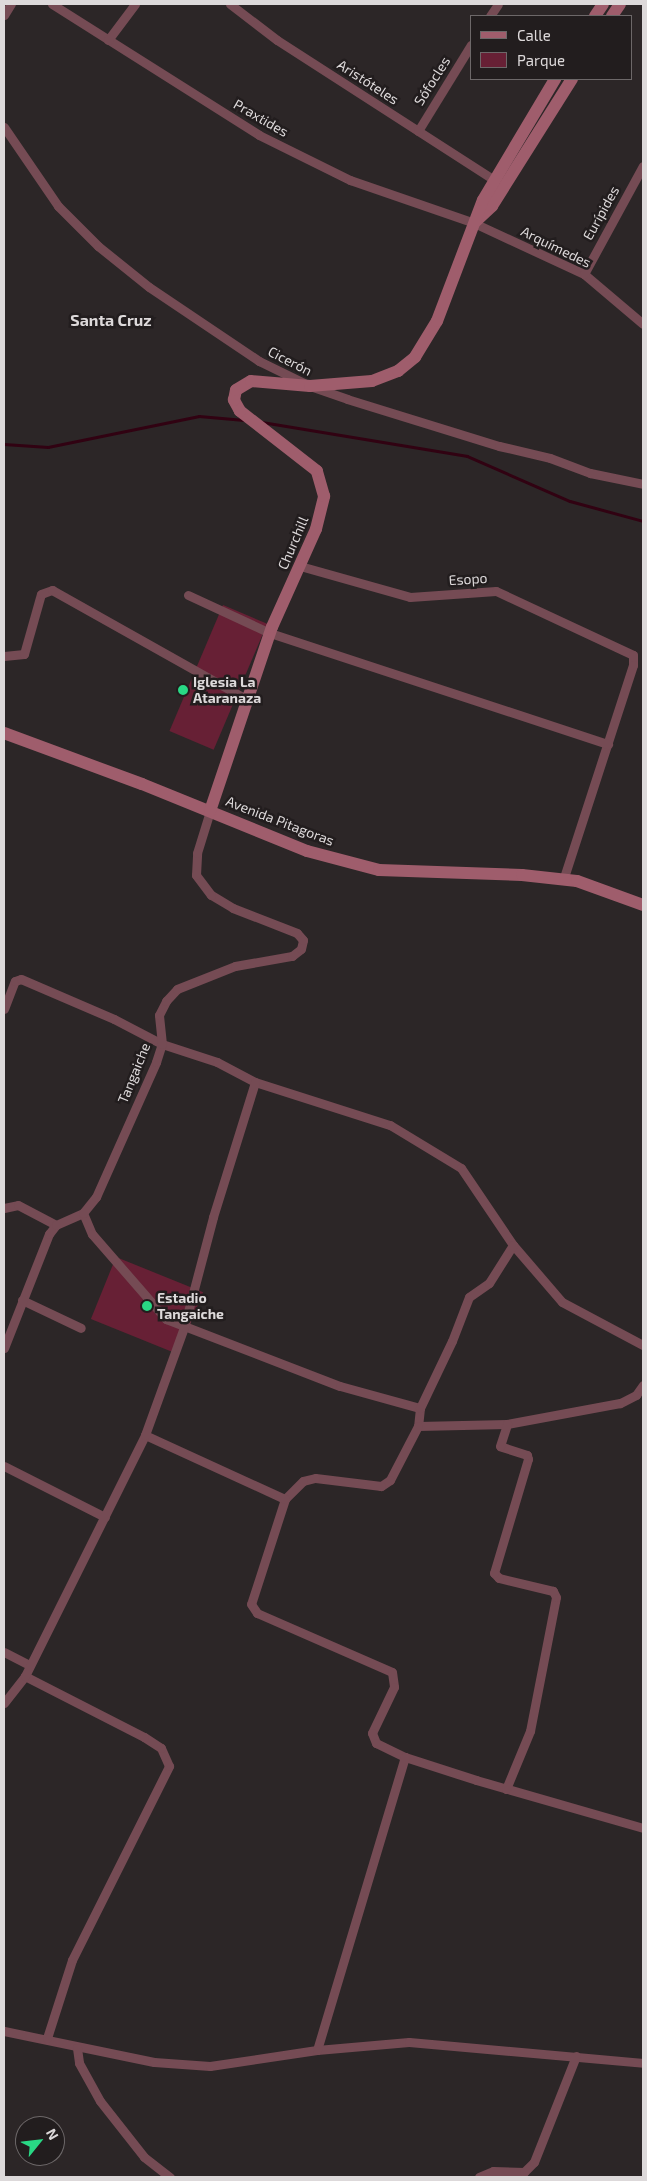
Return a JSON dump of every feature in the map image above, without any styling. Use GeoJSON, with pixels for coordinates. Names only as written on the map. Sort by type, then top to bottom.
{"type":"FeatureCollection","features":[{"type":"Feature","properties":{"kind":"main road"},"geometry":{"type":"LineString","coordinates":[[596,15],[602,4]]}},
{"type":"Feature","properties":{"kind":"main road"},"geometry":{"type":"LineString","coordinates":[[613,15],[620,4]]}},
{"type":"Feature","properties":{"kind":"main road","name":"Churchill"},"geometry":{"type":"LineString","coordinates":[[210,811],[270,634],[300,566],[322,509],[324,496],[320,478],[311,465],[246,417],[234,400],[236,390],[251,381],[310,386],[372,381],[398,371],[415,357],[437,321],[474,223],[494,180],[554,80]]}},
{"type":"Feature","properties":{"kind":"main road"},"geometry":{"type":"LineString","coordinates":[[474,223],[492,206],[571,80]]}},
{"type":"Feature","properties":{"kind":"main road","name":"Avenida Pitagoras"},"geometry":{"type":"LineString","coordinates":[[4,733],[210,811],[307,851],[379,870],[577,881],[643,905]]}},
{"type":"Feature","properties":{"kind":"street"},"geometry":{"type":"LineString","coordinates":[[4,14],[11,4]]}},
{"type":"Feature","properties":{"kind":"street","name":"Praxtides"},"geometry":{"type":"LineString","coordinates":[[52,4],[268,139],[350,180],[474,223]]}},
{"type":"Feature","properties":{"kind":"street"},"geometry":{"type":"LineString","coordinates":[[108,40],[135,4]]}},
{"type":"Feature","properties":{"kind":"street","name":"Aristóteles"},"geometry":{"type":"LineString","coordinates":[[230,4],[277,40],[494,180]]}},
{"type":"Feature","properties":{"kind":"street"},"geometry":{"type":"LineString","coordinates":[[491,15],[498,4]]}},
{"type":"Feature","properties":{"kind":"street","name":"Sófocles"},"geometry":{"type":"LineString","coordinates":[[418,131],[470,47]]}},
{"type":"Feature","properties":{"kind":"street","name":"Cicerón"},"geometry":{"type":"LineString","coordinates":[[4,127],[58,206],[98,246],[149,287],[259,361],[310,386],[499,446],[550,458],[590,473],[643,484]]}},
{"type":"Feature","properties":{"kind":"street","name":"Eurípides"},"geometry":{"type":"LineString","coordinates":[[584,274],[643,169]]}},
{"type":"Feature","properties":{"kind":"street","name":"Arquímedes"},"geometry":{"type":"LineString","coordinates":[[474,223],[584,274],[643,324]]}},
{"type":"Feature","properties":{"kind":"street","name":"Esopo"},"geometry":{"type":"LineString","coordinates":[[300,566],[410,596],[496,591],[630,652],[633,665],[608,744]]}},
{"type":"Feature","properties":{"kind":"street"},"geometry":{"type":"LineString","coordinates":[[4,656],[24,654],[41,594],[52,590],[248,700]]}},
{"type":"Feature","properties":{"kind":"street"},"geometry":{"type":"LineString","coordinates":[[188,595],[270,634],[608,744],[563,880]]}},
{"type":"Feature","properties":{"kind":"street","name":"Tangaiche"},"geometry":{"type":"LineString","coordinates":[[56,1225],[83,1213],[96,1197],[162,1044],[159,1015],[166,1001],[178,989],[235,966],[292,956],[300,949],[303,940],[297,933],[232,908],[211,895],[196,875],[197,853],[210,811]]}},
{"type":"Feature","properties":{"kind":"street"},"geometry":{"type":"LineString","coordinates":[[4,1009],[14,981],[21,979],[114,1019],[162,1044],[217,1062],[255,1082],[390,1125],[426,1144],[461,1168],[513,1245],[562,1302],[643,1345]]}},
{"type":"Feature","properties":{"kind":"street"},"geometry":{"type":"LineString","coordinates":[[4,1703],[25,1676],[145,1435],[184,1327],[213,1217],[255,1082]]}},
{"type":"Feature","properties":{"kind":"street"},"geometry":{"type":"LineString","coordinates":[[4,1208],[18,1205],[56,1225],[49,1234],[4,1348]]}},
{"type":"Feature","properties":{"kind":"street"},"geometry":{"type":"LineString","coordinates":[[83,1213],[92,1234],[143,1296],[166,1319],[340,1386],[420,1408]]}},
{"type":"Feature","properties":{"kind":"street"},"geometry":{"type":"LineString","coordinates":[[513,1245],[489,1283],[469,1297],[452,1341],[420,1408],[418,1426],[387,1483],[376,1486],[309,1478],[285,1499],[252,1607],[257,1613],[388,1668],[394,1676],[394,1687],[372,1736],[376,1743],[405,1757],[506,1789],[643,1828]]}},
{"type":"Feature","properties":{"kind":"street"},"geometry":{"type":"LineString","coordinates":[[22,1300],[81,1328]]}},
{"type":"Feature","properties":{"kind":"street"},"geometry":{"type":"LineString","coordinates":[[418,1426],[507,1424],[620,1403],[636,1395],[643,1384]]}},
{"type":"Feature","properties":{"kind":"street"},"geometry":{"type":"LineString","coordinates":[[506,1789],[530,1731],[556,1597],[553,1591],[499,1578],[494,1573],[528,1459],[525,1454],[500,1446],[507,1424]]}},
{"type":"Feature","properties":{"kind":"street"},"geometry":{"type":"LineString","coordinates":[[145,1435],[285,1499]]}},
{"type":"Feature","properties":{"kind":"street"},"geometry":{"type":"LineString","coordinates":[[4,1466],[105,1517]]}},
{"type":"Feature","properties":{"kind":"street"},"geometry":{"type":"LineString","coordinates":[[4,1652],[30,1665]]}},
{"type":"Feature","properties":{"kind":"street"},"geometry":{"type":"LineString","coordinates":[[25,1676],[144,1737],[161,1748],[169,1766],[72,1960],[47,2038]]}},
{"type":"Feature","properties":{"kind":"street"},"geometry":{"type":"LineString","coordinates":[[317,2050],[405,1757]]}},
{"type":"Feature","properties":{"kind":"street"},"geometry":{"type":"LineString","coordinates":[[4,2031],[47,2038],[77,2048],[154,2062],[210,2066],[317,2050],[409,2042],[643,2063]]}},
{"type":"Feature","properties":{"kind":"street"},"geometry":{"type":"LineString","coordinates":[[77,2048],[79,2063],[100,2101],[144,2157],[170,2177]]}},
{"type":"Feature","properties":{"kind":"street"},"geometry":{"type":"LineString","coordinates":[[479,2177],[493,2171],[519,2174],[534,2162],[576,2056]]}},
{"type":"Feature","properties":{"kind":"green space"},"geometry":{"type":"Polygon","coordinates":[[[223,605],[267,624],[214,750],[169,731],[223,605]]]}},
{"type":"Feature","properties":{"kind":"green space"},"geometry":{"type":"Polygon","coordinates":[[[116,1257],[203,1292],[178,1354],[91,1319],[116,1257]]]}},
{"type":"Feature","properties":{"kind":"waterway"},"geometry":{"type":"LineString","coordinates":[[4,444],[48,447],[199,416],[244,420]]}},
{"type":"Feature","properties":{"kind":"waterway"},"geometry":{"type":"LineString","coordinates":[[262,422],[467,456],[570,501],[643,521]]}},
{"type":"Feature","properties":{"kind":"place","name":"Iglesia La Ataranaza"},"geometry":{"type":"Point","coordinates":[183,690]}},
{"type":"Feature","properties":{"kind":"place","name":"Estadio Tangaiche"},"geometry":{"type":"Point","coordinates":[147,1306]}},
{"type":"Feature","properties":{"kind":"district","name":"Santa Cruz"},"geometry":{"type":"Point","coordinates":[111,320]}}]}
